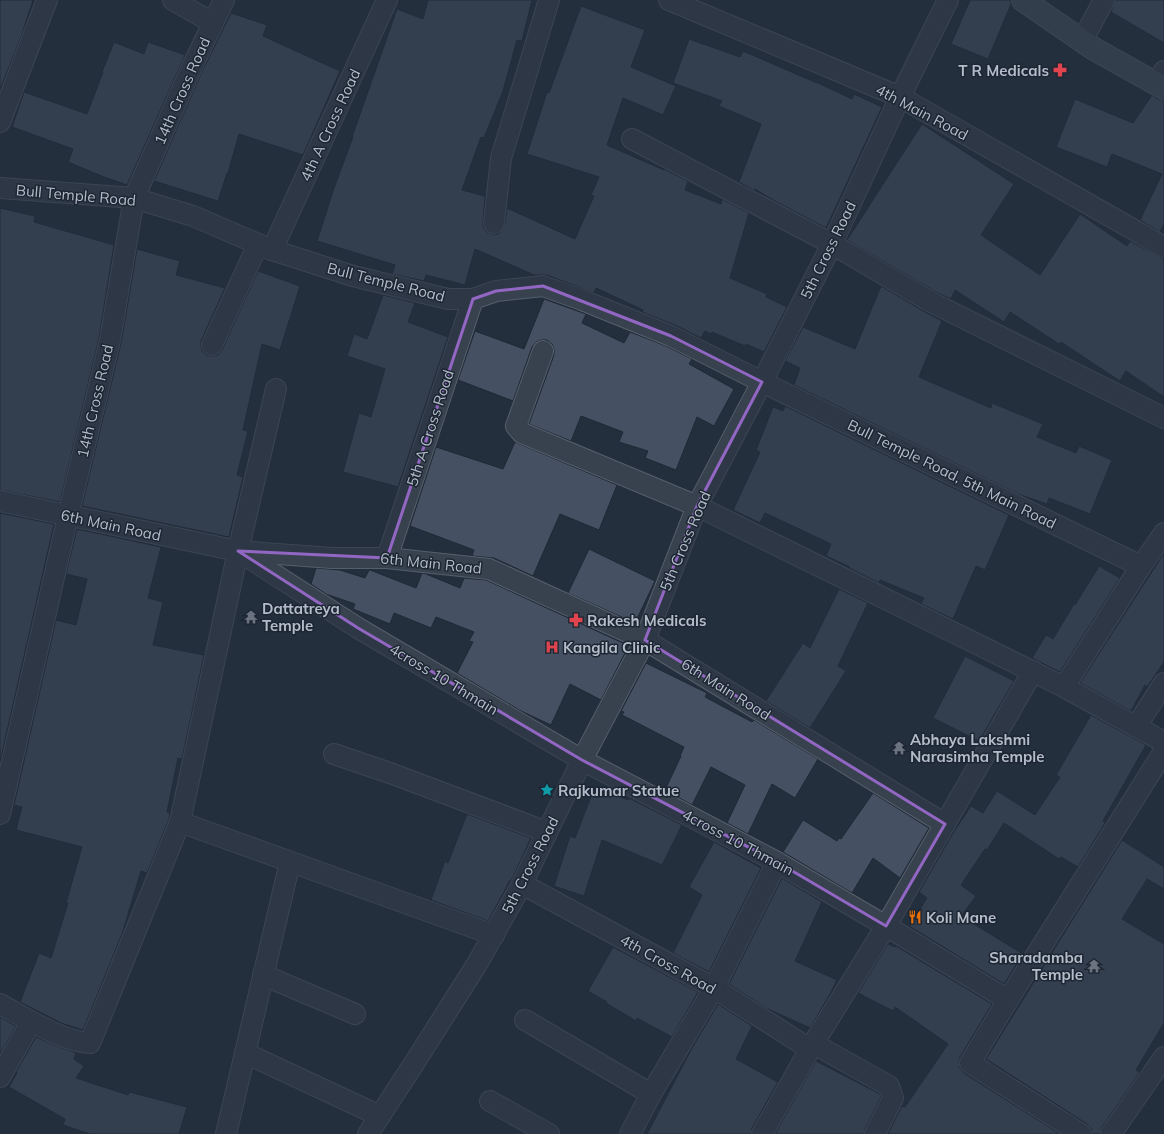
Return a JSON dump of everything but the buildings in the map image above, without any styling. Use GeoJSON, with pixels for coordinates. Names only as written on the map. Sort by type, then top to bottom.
{"type":"FeatureCollection","features":[{"type":"Feature","properties":{"kind":"main road"},"geometry":{"type":"LineString","coordinates":[[1023,0],[1094,49],[1161,81]]}},
{"type":"Feature","properties":{"kind":"street"},"geometry":{"type":"LineString","coordinates":[[0,122],[47,0]]}},
{"type":"Feature","properties":{"kind":"street"},"geometry":{"type":"LineString","coordinates":[[173,0],[213,23]]}},
{"type":"Feature","properties":{"kind":"street","name":"14th Cross Road"},"geometry":{"type":"LineString","coordinates":[[0,814],[110,340],[134,198],[190,69],[224,0]]}},
{"type":"Feature","properties":{"kind":"street","name":"4th A Cross Road"},"geometry":{"type":"LineString","coordinates":[[212,345],[265,247],[387,0]]}},
{"type":"Feature","properties":{"kind":"street"},"geometry":{"type":"LineString","coordinates":[[494,223],[501,158],[549,0]]}},
{"type":"Feature","properties":{"kind":"street","name":"4th Main Road"},"geometry":{"type":"LineString","coordinates":[[669,0],[900,97],[1164,247]]}},
{"type":"Feature","properties":{"kind":"street","name":"5th Cross Road"},"geometry":{"type":"LineString","coordinates":[[368,1134],[420,1056],[477,964],[522,884],[582,760],[645,640],[698,506],[832,244],[900,97],[948,0]]}},
{"type":"Feature","properties":{"kind":"street"},"geometry":{"type":"LineString","coordinates":[[1082,41],[1104,0]]}},
{"type":"Feature","properties":{"kind":"street"},"geometry":{"type":"LineString","coordinates":[[632,139],[832,244],[931,302],[1164,418]]}},
{"type":"Feature","properties":{"kind":"street","name":"Bull Temple Road"},"geometry":{"type":"LineString","coordinates":[[0,188],[134,198],[194,216],[265,247],[353,276],[448,299],[473,299],[496,291],[543,286],[671,336],[762,382]]}},
{"type":"Feature","properties":{"kind":"street","name":"5th A Cross Road"},"geometry":{"type":"LineString","coordinates":[[387,558],[473,299]]}},
{"type":"Feature","properties":{"kind":"street"},"geometry":{"type":"LineString","coordinates":[[543,351],[516,426],[522,433],[698,506],[1033,671],[1164,742]]}},
{"type":"Feature","properties":{"kind":"street","name":"Bull Temple Road, 5th Main Road"},"geometry":{"type":"LineString","coordinates":[[762,382],[1141,566]]}},
{"type":"Feature","properties":{"kind":"street"},"geometry":{"type":"LineString","coordinates":[[0,1004],[31,1022],[74,1040],[90,1043],[180,822],[238,551],[276,389]]}},
{"type":"Feature","properties":{"kind":"street","name":"6th Main Road"},"geometry":{"type":"LineString","coordinates":[[0,501],[238,551],[332,558],[387,558],[489,569],[645,640],[945,824]]}},
{"type":"Feature","properties":{"kind":"street"},"geometry":{"type":"LineString","coordinates":[[1064,687],[1141,566],[1164,533]]}},
{"type":"Feature","properties":{"kind":"street","name":"4cross 10 Thmain"},"geometry":{"type":"LineString","coordinates":[[238,551],[358,628],[582,760],[777,862],[1008,1000]]}},
{"type":"Feature","properties":{"kind":"street"},"geometry":{"type":"LineString","coordinates":[[762,1134],[812,1047],[886,926],[1033,671]]}},
{"type":"Feature","properties":{"kind":"street"},"geometry":{"type":"LineString","coordinates":[[1136,727],[1164,683]]}},
{"type":"Feature","properties":{"kind":"street"},"geometry":{"type":"LineString","coordinates":[[1080,1134],[970,1063],[1164,752]]}},
{"type":"Feature","properties":{"kind":"street"},"geometry":{"type":"LineString","coordinates":[[334,754],[390,773],[547,832]]}},
{"type":"Feature","properties":{"kind":"street"},"geometry":{"type":"LineString","coordinates":[[180,822],[494,935]]}},
{"type":"Feature","properties":{"kind":"street"},"geometry":{"type":"LineString","coordinates":[[226,1134],[290,862]]}},
{"type":"Feature","properties":{"kind":"street"},"geometry":{"type":"LineString","coordinates":[[630,1134],[651,1094],[714,988],[777,862]]}},
{"type":"Feature","properties":{"kind":"street","name":"4th Cross Road"},"geometry":{"type":"LineString","coordinates":[[522,884],[714,988],[812,1047],[889,1086],[893,1098],[875,1134]]}},
{"type":"Feature","properties":{"kind":"street"},"geometry":{"type":"LineString","coordinates":[[263,975],[355,1014]]}},
{"type":"Feature","properties":{"kind":"street"},"geometry":{"type":"LineString","coordinates":[[525,1020],[651,1094]]}},
{"type":"Feature","properties":{"kind":"street"},"geometry":{"type":"LineString","coordinates":[[0,1076],[31,1022]]}},
{"type":"Feature","properties":{"kind":"street"},"geometry":{"type":"LineString","coordinates":[[245,1053],[380,1116]]}},
{"type":"Feature","properties":{"kind":"street"},"geometry":{"type":"LineString","coordinates":[[1111,1134],[1164,1057]]}},
{"type":"Feature","properties":{"kind":"street"},"geometry":{"type":"LineString","coordinates":[[490,1101],[550,1134]]}},
{"type":"Feature","properties":{"kind":"highlighted area"},"geometry":{"type":"Polygon","coordinates":[[[543,286],[671,336],[762,382],[697,506],[645,640],[945,824],[886,926],[777,862],[582,760],[358,628],[238,551],[387,558],[473,299],[496,291],[543,286]]]}},
{"type":"Feature","properties":{"kind":"place","name":"T R Medicals"},"geometry":{"type":"Point","coordinates":[1060,70]}},
{"type":"Feature","properties":{"kind":"place","name":"Dattatreya Temple"},"geometry":{"type":"Point","coordinates":[251,617]}},
{"type":"Feature","properties":{"kind":"place","name":"Rakesh Medicals"},"geometry":{"type":"Point","coordinates":[576,620]}},
{"type":"Feature","properties":{"kind":"place","name":"Kangila Clinic"},"geometry":{"type":"Point","coordinates":[552,647]}},
{"type":"Feature","properties":{"kind":"place","name":"Abhaya Lakshmi Narasimha Temple"},"geometry":{"type":"Point","coordinates":[899,748]}},
{"type":"Feature","properties":{"kind":"place","name":"Rajkumar Statue"},"geometry":{"type":"Point","coordinates":[547,790]}},
{"type":"Feature","properties":{"kind":"place","name":"Koli Mane"},"geometry":{"type":"Point","coordinates":[915,917]}},
{"type":"Feature","properties":{"kind":"place","name":"Sharadamba Temple"},"geometry":{"type":"Point","coordinates":[1094,966]}}]}
